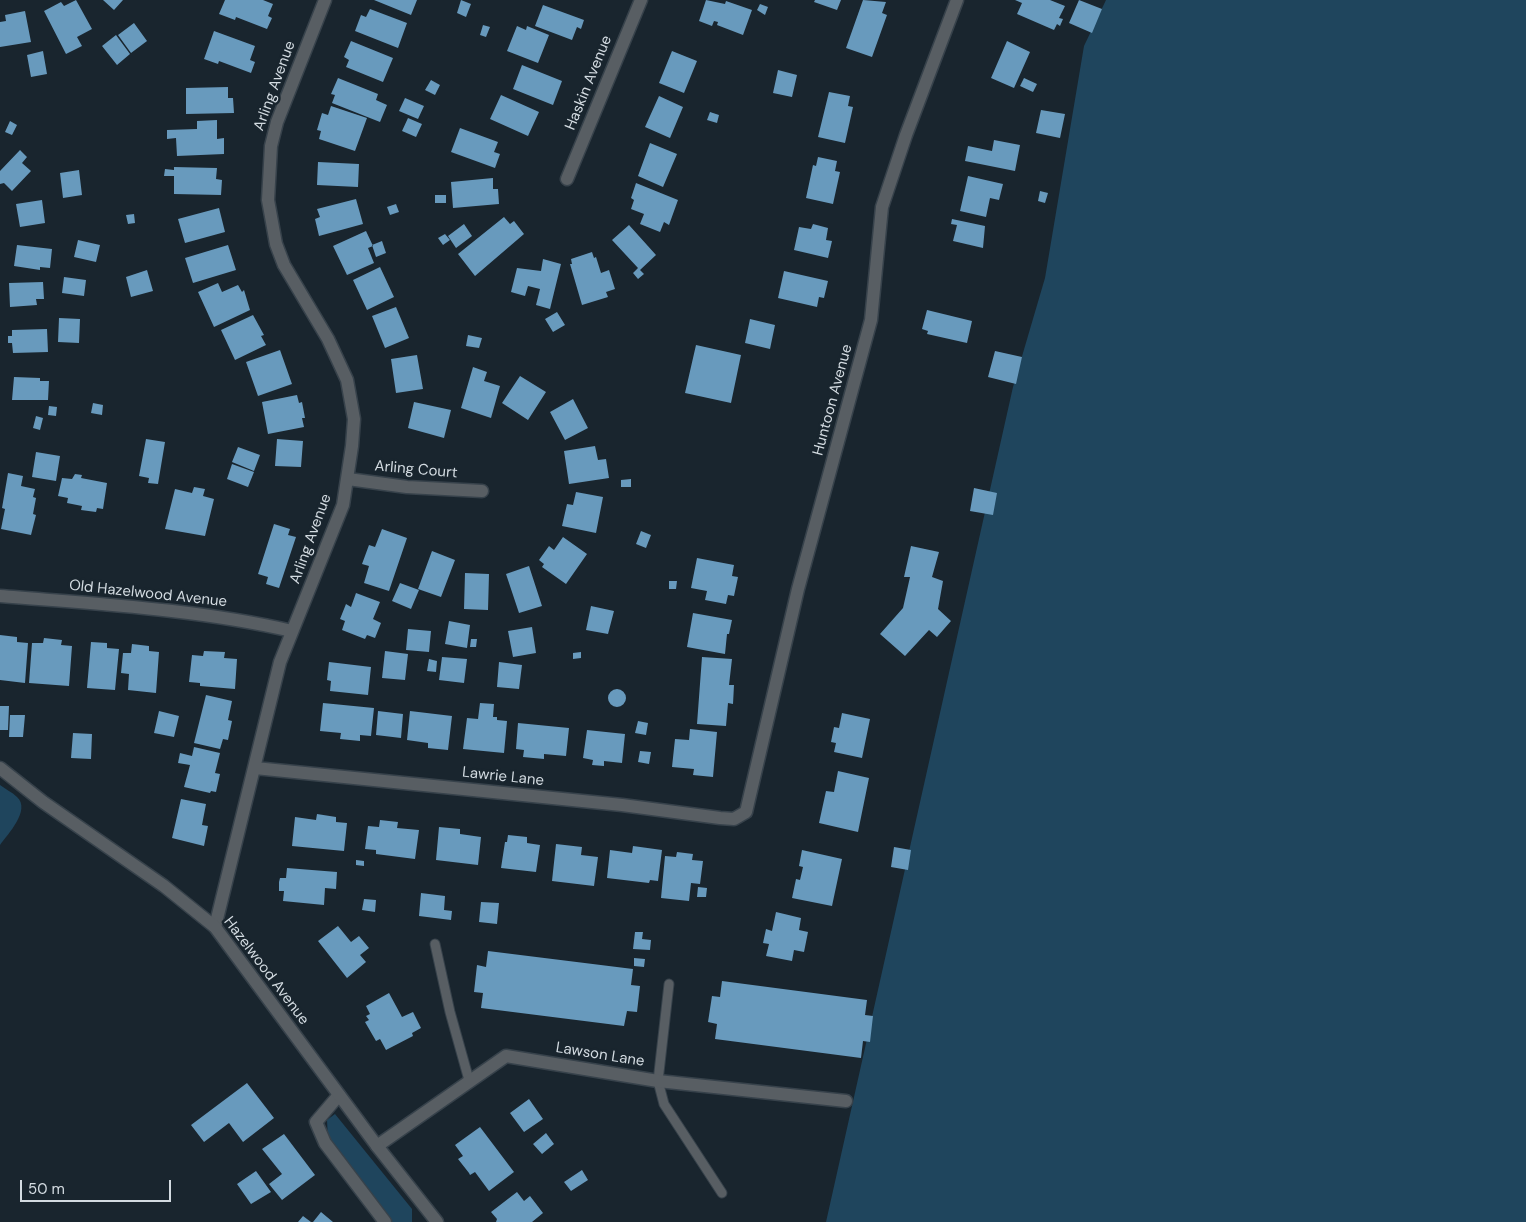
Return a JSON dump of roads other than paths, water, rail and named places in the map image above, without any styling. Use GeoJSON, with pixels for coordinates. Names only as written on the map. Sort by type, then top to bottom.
{"type":"FeatureCollection","features":[{"type":"Feature","properties":{"kind":"street","name":"Arling Avenue"},"geometry":{"type":"LineString","coordinates":[[215,927],[280,662],[343,505],[348,480],[354,419],[347,380],[328,340],[284,265],[276,244],[268,200],[267,176],[271,146],[277,122],[325,0]]}},
{"type":"Feature","properties":{"kind":"street","name":"Haskin Avenue"},"geometry":{"type":"LineString","coordinates":[[567,178],[641,0]]}},
{"type":"Feature","properties":{"kind":"street","name":"Huntoon Avenue"},"geometry":{"type":"LineString","coordinates":[[746,812],[798,589],[871,320],[882,207],[906,135],[957,0]]}},
{"type":"Feature","properties":{"kind":"street","name":"Arling Court"},"geometry":{"type":"LineString","coordinates":[[348,480],[407,487],[482,491]]}},
{"type":"Feature","properties":{"kind":"street","name":"Old Hazelwood Avenue"},"geometry":{"type":"LineString","coordinates":[[0,596],[112,605],[253,622],[292,631]]}},
{"type":"Feature","properties":{"kind":"street","name":"Hazelwood Avenue"},"geometry":{"type":"LineString","coordinates":[[0,768],[43,802],[164,886],[215,927],[377,1146],[437,1222]]}},
{"type":"Feature","properties":{"kind":"street","name":"Lawrie Lane"},"geometry":{"type":"LineString","coordinates":[[255,768],[622,805],[720,818],[734,819],[746,812]]}},
{"type":"Feature","properties":{"kind":"street","name":"Lawson Lane"},"geometry":{"type":"LineString","coordinates":[[377,1146],[506,1056],[658,1081],[846,1101]]}},
{"type":"Feature","properties":{"kind":"street"},"geometry":{"type":"LineString","coordinates":[[338,1094],[316,1122],[325,1142],[385,1222]]}},
{"type":"Feature","properties":{"kind":"lane"},"geometry":{"type":"LineString","coordinates":[[435,944],[450,1012],[469,1080]]}},
{"type":"Feature","properties":{"kind":"lane"},"geometry":{"type":"LineString","coordinates":[[669,984],[658,1081],[664,1104],[722,1193]]}}]}
